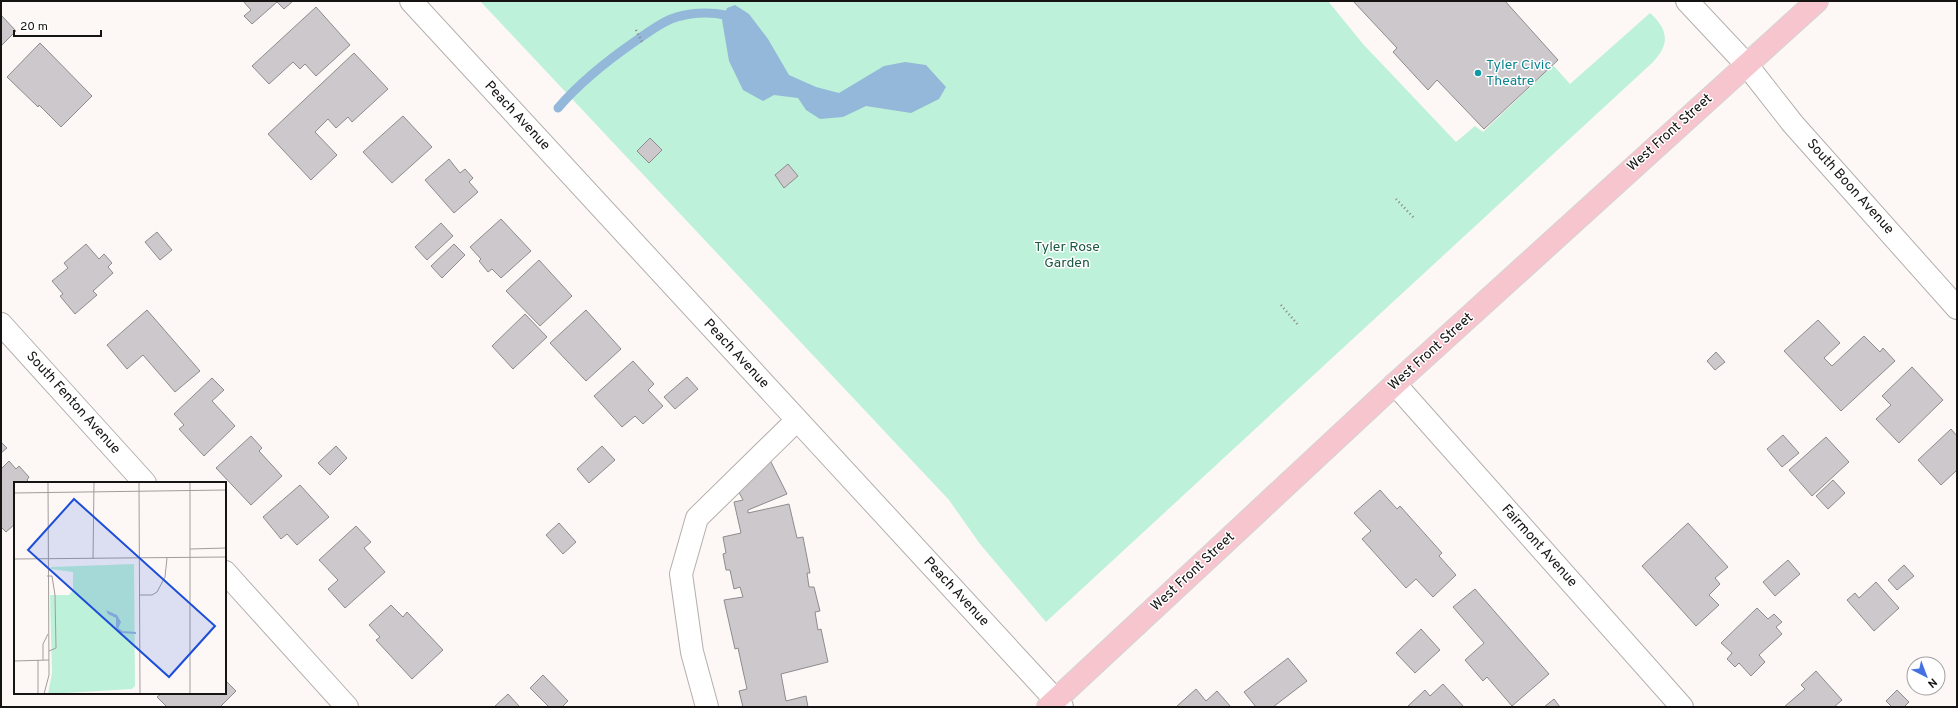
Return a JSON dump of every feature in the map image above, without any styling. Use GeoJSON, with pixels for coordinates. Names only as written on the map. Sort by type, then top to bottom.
{"type":"FeatureCollection","features":[{"type":"Feature","properties":{"kind":"main road","name":"West Front Street"},"geometry":{"type":"LineString","coordinates":[[1055,705],[1395,384],[1817,1]]}},
{"type":"Feature","properties":{"kind":"street","name":"Peach Avenue"},"geometry":{"type":"LineString","coordinates":[[411,1],[797,420],[1055,705]]}},
{"type":"Feature","properties":{"kind":"street","name":"South Boon Avenue"},"geometry":{"type":"LineString","coordinates":[[1687,1],[1746,64],[1794,124],[1957,308]]}},
{"type":"Feature","properties":{"kind":"street","name":"South Fenton Avenue"},"geometry":{"type":"LineString","coordinates":[[1,324],[144,482]]}},
{"type":"Feature","properties":{"kind":"street","name":"Fairmont Avenue"},"geometry":{"type":"LineString","coordinates":[[1395,384],[1682,707]]}},
{"type":"Feature","properties":{"kind":"street"},"geometry":{"type":"LineString","coordinates":[[707,707],[692,652],[681,574],[697,518],[797,420]]}},
{"type":"Feature","properties":{"kind":"street"},"geometry":{"type":"LineString","coordinates":[[226,573],[346,707]]}},
{"type":"Feature","properties":{"kind":"path"},"geometry":{"type":"LineString","coordinates":[[636,30],[643,44]]}},
{"type":"Feature","properties":{"kind":"path"},"geometry":{"type":"LineString","coordinates":[[1396,199],[1415,219]]}},
{"type":"Feature","properties":{"kind":"path"},"geometry":{"type":"LineString","coordinates":[[1281,305],[1300,326]]}},
{"type":"Feature","properties":{"kind":"green space","name":"Tyler Rose Garden"},"geometry":{"type":"Polygon","coordinates":[[[480,1],[1328,1],[1363,44],[1456,142],[1475,126],[1483,132],[1553,65],[1570,84],[1650,13],[1661,25],[1665,38],[1662,50],[1652,63],[1046,622],[980,544],[949,500],[480,1]]]}},
{"type":"Feature","properties":{"kind":"water"},"geometry":{"type":"Polygon","coordinates":[[[735,5],[749,14],[768,39],[789,75],[816,87],[839,93],[884,66],[905,62],[926,65],[946,87],[939,99],[911,113],[866,106],[843,117],[820,119],[806,110],[798,98],[774,95],[763,101],[743,90],[729,61],[722,20],[727,8],[735,5]]]}},
{"type":"Feature","properties":{"kind":"building"},"geometry":{"type":"Polygon","coordinates":[[[243,1],[293,1],[284,9],[277,2],[252,24],[244,16],[251,10],[243,1]]]}},
{"type":"Feature","properties":{"kind":"building","name":"Tyler Civic Theatre"},"geometry":{"type":"Polygon","coordinates":[[[1353,1],[1505,1],[1558,60],[1484,129],[1437,80],[1428,90],[1393,52],[1397,48],[1353,1]]]}},
{"type":"Feature","properties":{"kind":"building"},"geometry":{"type":"Polygon","coordinates":[[[316,7],[350,45],[316,76],[305,64],[300,69],[293,62],[269,84],[252,66],[316,7]]]}},
{"type":"Feature","properties":{"kind":"building"},"geometry":{"type":"Polygon","coordinates":[[[1,15],[16,31],[2,45],[1,43],[1,15]]]}},
{"type":"Feature","properties":{"kind":"building"},"geometry":{"type":"Polygon","coordinates":[[[40,43],[92,96],[61,127],[7,77],[40,43]]]}},
{"type":"Feature","properties":{"kind":"building"},"geometry":{"type":"Polygon","coordinates":[[[354,53],[388,89],[352,122],[348,117],[336,128],[328,119],[315,132],[337,155],[311,180],[268,134],[354,53]]]}},
{"type":"Feature","properties":{"kind":"building"},"geometry":{"type":"Polygon","coordinates":[[[403,116],[432,147],[392,183],[363,152],[403,116]]]}},
{"type":"Feature","properties":{"kind":"building"},"geometry":{"type":"Polygon","coordinates":[[[650,138],[662,150],[649,163],[637,151],[650,138]]]}},
{"type":"Feature","properties":{"kind":"building"},"geometry":{"type":"Polygon","coordinates":[[[449,159],[460,173],[465,169],[473,178],[469,182],[478,192],[454,213],[425,180],[449,159]]]}},
{"type":"Feature","properties":{"kind":"building"},"geometry":{"type":"Polygon","coordinates":[[[788,164],[798,176],[784,188],[775,175],[788,164]]]}},
{"type":"Feature","properties":{"kind":"building"},"geometry":{"type":"Polygon","coordinates":[[[501,219],[531,251],[501,278],[492,269],[488,272],[479,261],[481,259],[470,247],[501,219]]]}},
{"type":"Feature","properties":{"kind":"building"},"geometry":{"type":"Polygon","coordinates":[[[441,223],[453,236],[427,260],[415,247],[441,223]]]}},
{"type":"Feature","properties":{"kind":"building"},"geometry":{"type":"Polygon","coordinates":[[[157,232],[172,250],[160,260],[145,242],[157,232]]]}},
{"type":"Feature","properties":{"kind":"building"},"geometry":{"type":"Polygon","coordinates":[[[86,244],[99,259],[104,254],[112,263],[108,267],[113,273],[93,291],[97,295],[75,314],[60,296],[63,294],[52,281],[68,268],[64,263],[86,244]]]}},
{"type":"Feature","properties":{"kind":"building"},"geometry":{"type":"Polygon","coordinates":[[[454,244],[465,255],[442,278],[431,266],[454,244]]]}},
{"type":"Feature","properties":{"kind":"building"},"geometry":{"type":"Polygon","coordinates":[[[539,260],[572,296],[540,326],[506,291],[539,260]]]}},
{"type":"Feature","properties":{"kind":"building"},"geometry":{"type":"Polygon","coordinates":[[[147,310],[200,371],[175,392],[143,355],[127,369],[107,345],[147,310]]]}},
{"type":"Feature","properties":{"kind":"building"},"geometry":{"type":"Polygon","coordinates":[[[586,310],[621,349],[586,381],[550,343],[586,310]]]}},
{"type":"Feature","properties":{"kind":"building"},"geometry":{"type":"Polygon","coordinates":[[[525,314],[547,337],[513,369],[492,346],[525,314]]]}},
{"type":"Feature","properties":{"kind":"building"},"geometry":{"type":"Polygon","coordinates":[[[1818,320],[1840,343],[1824,358],[1832,366],[1864,336],[1880,352],[1883,348],[1895,361],[1841,411],[1784,351],[1818,320]]]}},
{"type":"Feature","properties":{"kind":"building"},"geometry":{"type":"Polygon","coordinates":[[[1716,352],[1725,362],[1715,370],[1707,361],[1716,352]]]}},
{"type":"Feature","properties":{"kind":"building"},"geometry":{"type":"Polygon","coordinates":[[[633,361],[654,384],[648,390],[663,406],[643,424],[635,416],[622,427],[594,396],[633,361]]]}},
{"type":"Feature","properties":{"kind":"building"},"geometry":{"type":"Polygon","coordinates":[[[1912,367],[1943,400],[1899,443],[1876,419],[1891,405],[1882,396],[1912,367]]]}},
{"type":"Feature","properties":{"kind":"building"},"geometry":{"type":"Polygon","coordinates":[[[687,377],[698,389],[675,409],[664,397],[687,377]]]}},
{"type":"Feature","properties":{"kind":"building"},"geometry":{"type":"Polygon","coordinates":[[[212,378],[224,390],[212,401],[235,426],[204,456],[179,429],[184,425],[174,414],[212,378]]]}},
{"type":"Feature","properties":{"kind":"building"},"geometry":{"type":"Polygon","coordinates":[[[1951,429],[1957,436],[1957,470],[1941,485],[1918,460],[1951,429]]]}},
{"type":"Feature","properties":{"kind":"building"},"geometry":{"type":"Polygon","coordinates":[[[1783,435],[1799,453],[1782,467],[1767,449],[1783,435]]]}},
{"type":"Feature","properties":{"kind":"building"},"geometry":{"type":"Polygon","coordinates":[[[251,436],[262,448],[259,451],[282,476],[251,505],[216,468],[251,436]]]}},
{"type":"Feature","properties":{"kind":"building"},"geometry":{"type":"Polygon","coordinates":[[[1826,437],[1849,462],[1812,496],[1789,470],[1826,437]]]}},
{"type":"Feature","properties":{"kind":"building"},"geometry":{"type":"Polygon","coordinates":[[[1,442],[7,448],[1,453],[1,442]]]}},
{"type":"Feature","properties":{"kind":"building"},"geometry":{"type":"Polygon","coordinates":[[[336,446],[347,458],[330,475],[318,463],[336,446]]]}},
{"type":"Feature","properties":{"kind":"building"},"geometry":{"type":"Polygon","coordinates":[[[602,446],[615,460],[589,483],[577,469],[602,446]]]}},
{"type":"Feature","properties":{"kind":"building"},"geometry":{"type":"Polygon","coordinates":[[[769,458],[787,494],[748,510],[748,513],[789,504],[797,538],[803,537],[810,573],[807,573],[809,587],[814,587],[820,611],[815,612],[818,630],[821,629],[828,662],[781,674],[786,701],[806,696],[808,707],[743,707],[739,691],[747,689],[738,648],[735,649],[724,600],[743,597],[740,587],[734,589],[730,570],[726,570],[723,554],[726,553],[723,537],[741,533],[734,502],[743,500],[731,477],[769,458]]]}},
{"type":"Feature","properties":{"kind":"building"},"geometry":{"type":"Polygon","coordinates":[[[9,461],[16,469],[19,466],[29,477],[27,480],[29,482],[14,482],[14,525],[6,532],[1,527],[1,469],[9,461]]]}},
{"type":"Feature","properties":{"kind":"building"},"geometry":{"type":"Polygon","coordinates":[[[1833,480],[1845,493],[1828,509],[1816,496],[1833,480]]]}},
{"type":"Feature","properties":{"kind":"building"},"geometry":{"type":"Polygon","coordinates":[[[300,485],[329,517],[297,545],[287,534],[281,539],[263,517],[300,485]]]}},
{"type":"Feature","properties":{"kind":"building"},"geometry":{"type":"Polygon","coordinates":[[[1380,490],[1397,509],[1400,506],[1442,553],[1439,556],[1456,575],[1433,597],[1416,579],[1406,588],[1362,539],[1371,531],[1354,513],[1380,490]]]}},
{"type":"Feature","properties":{"kind":"building"},"geometry":{"type":"Polygon","coordinates":[[[559,523],[576,542],[563,554],[546,535],[559,523]]]}},
{"type":"Feature","properties":{"kind":"building"},"geometry":{"type":"Polygon","coordinates":[[[1688,523],[1728,567],[1715,578],[1720,584],[1709,595],[1719,605],[1696,626],[1642,566],[1688,523]]]}},
{"type":"Feature","properties":{"kind":"building"},"geometry":{"type":"Polygon","coordinates":[[[356,526],[371,542],[364,548],[385,572],[345,608],[328,589],[338,580],[319,560],[356,526]]]}},
{"type":"Feature","properties":{"kind":"building"},"geometry":{"type":"Polygon","coordinates":[[[1788,560],[1800,574],[1775,596],[1763,582],[1788,560]]]}},
{"type":"Feature","properties":{"kind":"building"},"geometry":{"type":"Polygon","coordinates":[[[1904,565],[1914,576],[1897,590],[1888,580],[1904,565]]]}},
{"type":"Feature","properties":{"kind":"building"},"geometry":{"type":"Polygon","coordinates":[[[1876,582],[1899,608],[1874,631],[1847,600],[1855,593],[1859,598],[1876,582]]]}},
{"type":"Feature","properties":{"kind":"building"},"geometry":{"type":"Polygon","coordinates":[[[1475,589],[1549,674],[1512,706],[1487,677],[1483,681],[1465,660],[1484,643],[1453,607],[1475,589]]]}},
{"type":"Feature","properties":{"kind":"building"},"geometry":{"type":"Polygon","coordinates":[[[391,605],[403,617],[407,612],[443,650],[412,679],[376,640],[380,637],[369,625],[391,605]]]}},
{"type":"Feature","properties":{"kind":"building"},"geometry":{"type":"Polygon","coordinates":[[[1757,608],[1768,619],[1774,614],[1782,622],[1776,627],[1782,634],[1759,655],[1765,662],[1751,676],[1739,663],[1735,667],[1727,659],[1732,653],[1721,643],[1757,608]]]}},
{"type":"Feature","properties":{"kind":"building"},"geometry":{"type":"Polygon","coordinates":[[[1421,629],[1440,650],[1415,673],[1396,653],[1421,629]]]}},
{"type":"Feature","properties":{"kind":"building"},"geometry":{"type":"Polygon","coordinates":[[[1288,658],[1307,681],[1273,707],[1256,707],[1244,692],[1288,658]]]}},
{"type":"Feature","properties":{"kind":"building"},"geometry":{"type":"Polygon","coordinates":[[[1816,671],[1842,700],[1834,707],[1784,707],[1805,689],[1801,685],[1816,671]]]}},
{"type":"Feature","properties":{"kind":"building"},"geometry":{"type":"Polygon","coordinates":[[[543,675],[568,701],[562,707],[549,707],[530,688],[543,675]]]}},
{"type":"Feature","properties":{"kind":"building"},"geometry":{"type":"Polygon","coordinates":[[[226,681],[236,691],[220,707],[167,707],[157,697],[161,694],[226,694],[226,681]]]}},
{"type":"Feature","properties":{"kind":"building"},"geometry":{"type":"Polygon","coordinates":[[[1443,684],[1464,707],[1407,707],[1425,690],[1430,696],[1443,684]]]}},
{"type":"Feature","properties":{"kind":"building"},"geometry":{"type":"Polygon","coordinates":[[[1196,689],[1206,701],[1217,691],[1231,707],[1176,707],[1196,689]]]}},
{"type":"Feature","properties":{"kind":"building"},"geometry":{"type":"Polygon","coordinates":[[[1897,690],[1909,702],[1904,707],[1892,707],[1886,701],[1897,690]]]}},
{"type":"Feature","properties":{"kind":"building"},"geometry":{"type":"Polygon","coordinates":[[[508,694],[520,707],[494,707],[508,694]]]}},
{"type":"Feature","properties":{"kind":"building"},"geometry":{"type":"Polygon","coordinates":[[[1554,699],[1560,707],[1544,707],[1554,699]]]}},
{"type":"Feature","properties":{"kind":"waterway"},"geometry":{"type":"LineString","coordinates":[[558,108],[595,71],[662,23],[677,17],[691,14],[712,13],[725,15]]}},
{"type":"Feature","properties":{"kind":"place","name":"Tyler Civic Theatre"},"geometry":{"type":"Point","coordinates":[1478,73]}}]}
